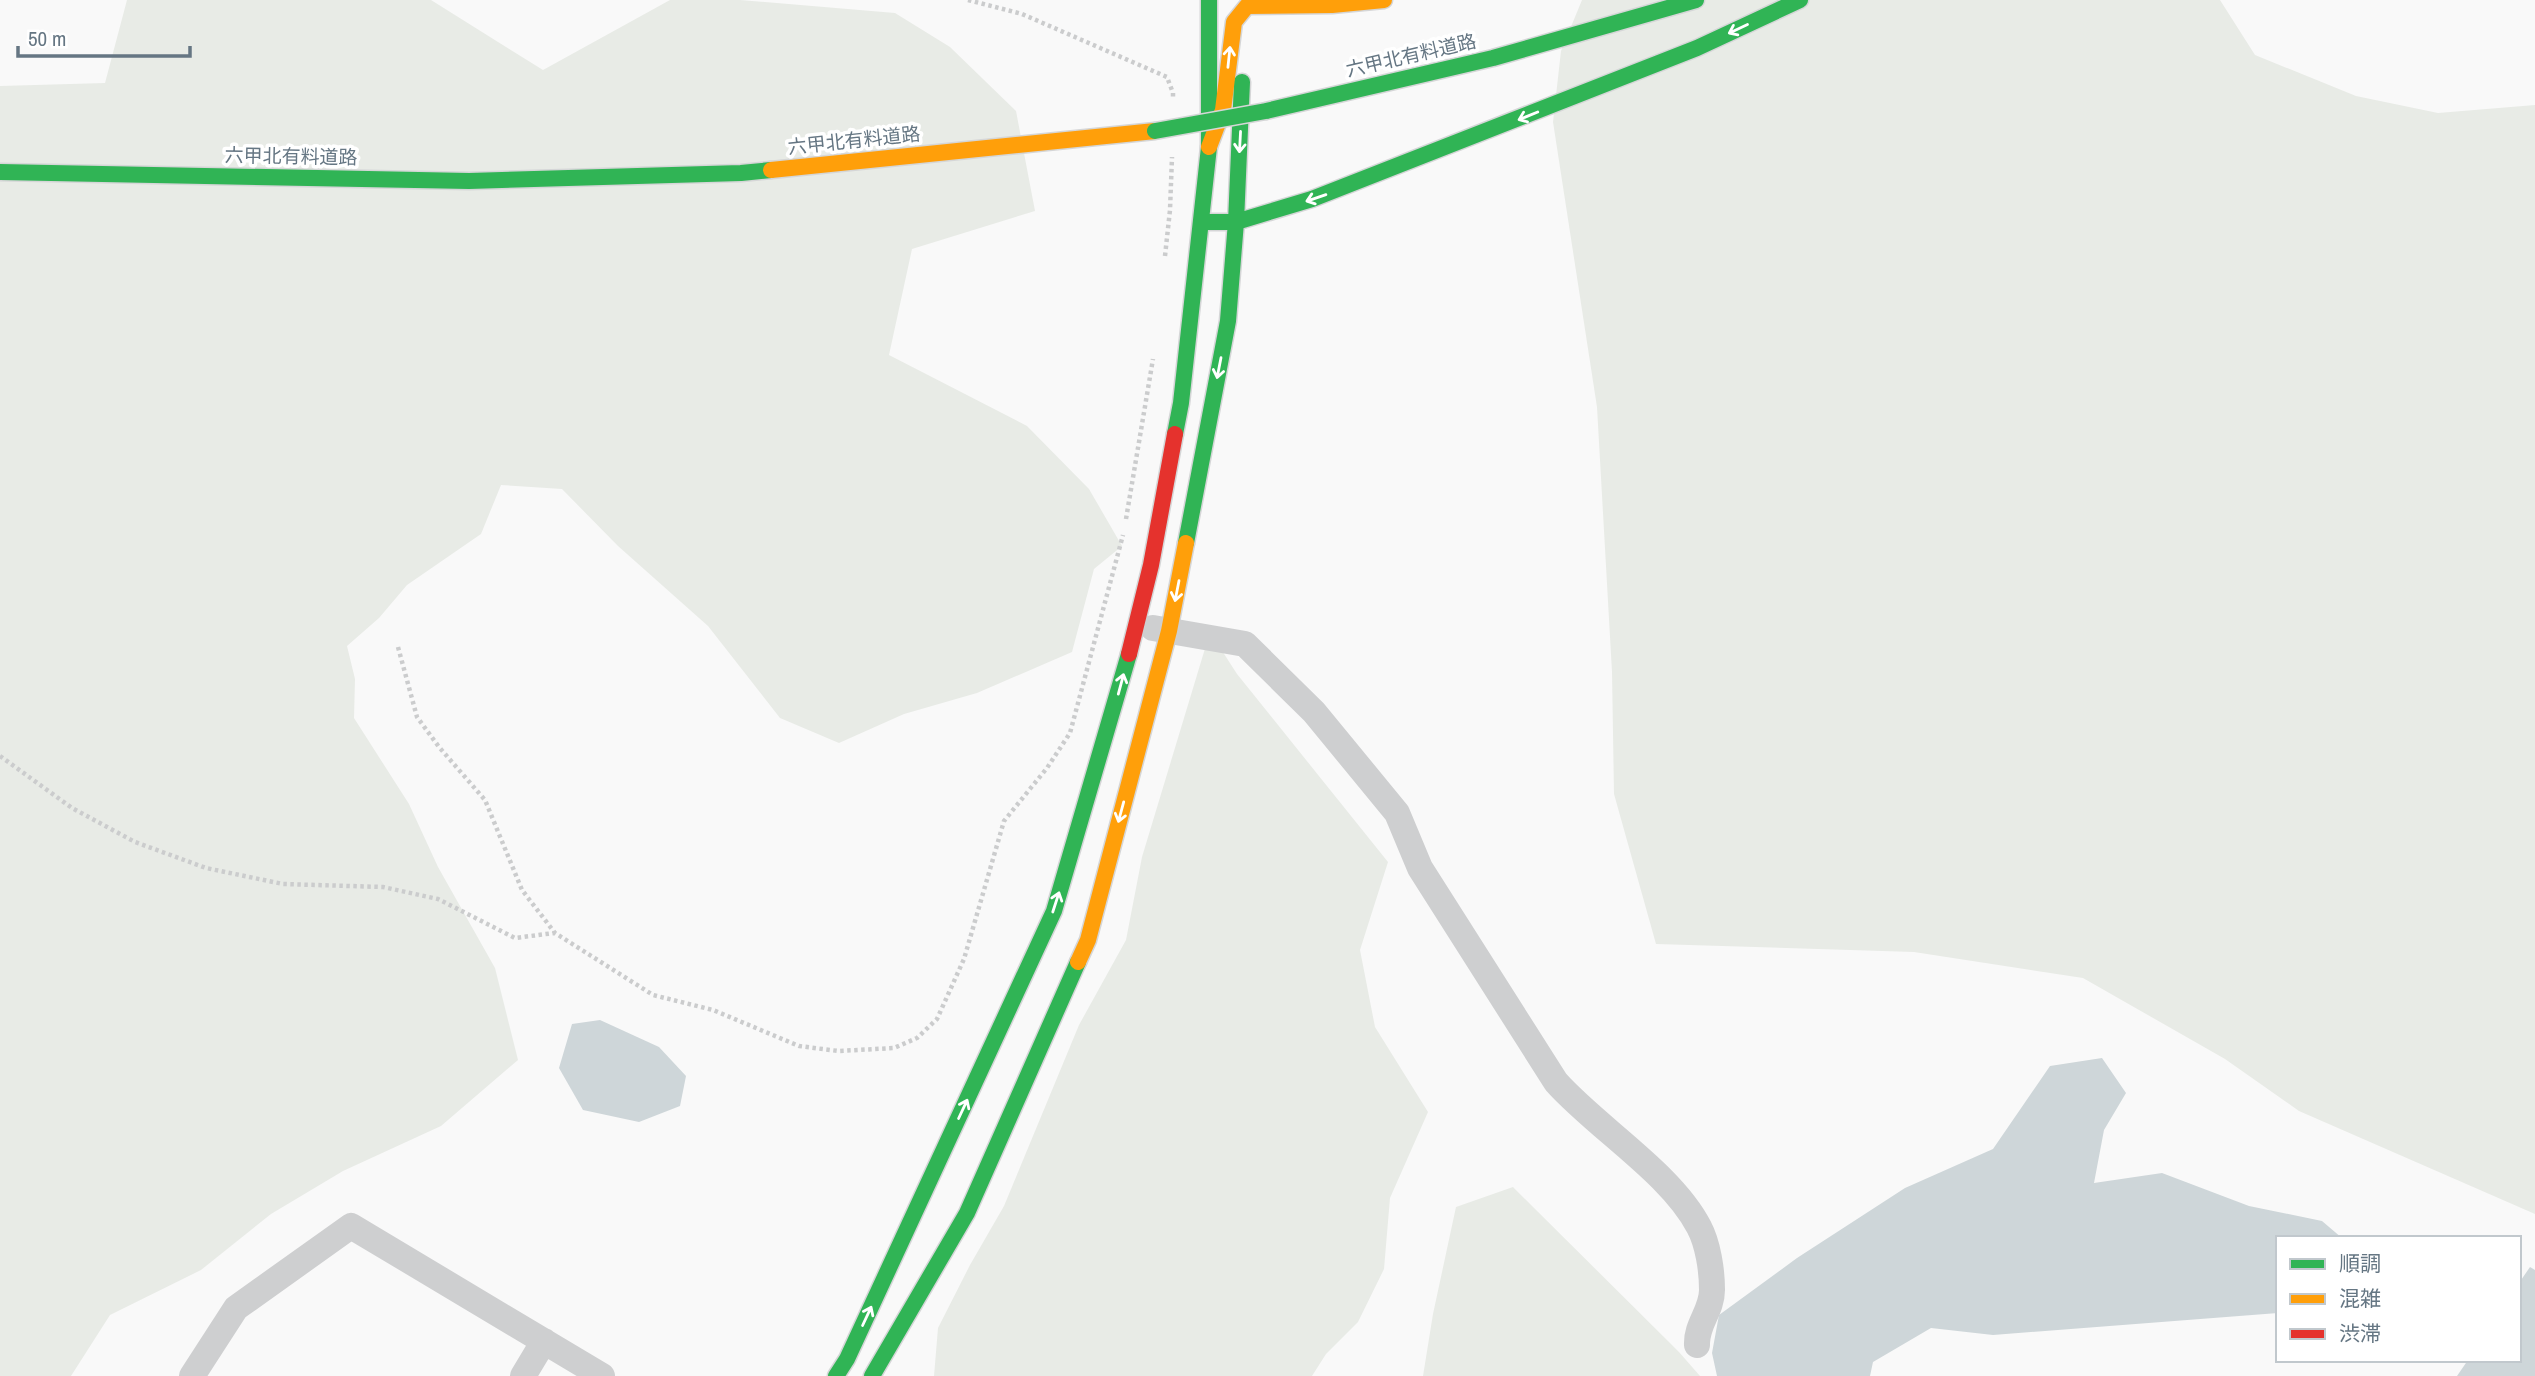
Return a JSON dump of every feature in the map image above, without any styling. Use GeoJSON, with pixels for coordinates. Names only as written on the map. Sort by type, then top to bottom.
{"type":"FeatureCollection","features":[{"type":"Feature","properties":{"kind":"street"},"geometry":{"type":"LineString","coordinates":[[836,1376],[848,1359],[1054,911],[1137,626],[1181,402],[1202,222],[1209,147],[1209,0]]}},
{"type":"Feature","properties":{"kind":"street"},"geometry":{"type":"LineString","coordinates":[[1247,3],[1332,5],[1384,0]]}},
{"type":"Feature","properties":{"kind":"street","name":"六甲北有料道路"},"geometry":{"type":"LineString","coordinates":[[0,172],[469,181],[741,173],[1155,131],[1266,111],[1493,58],[1696,0]]}},
{"type":"Feature","properties":{"kind":"street"},"geometry":{"type":"LineString","coordinates":[[1202,222],[1236,222],[1312,199],[1698,48],[1800,0]]}},
{"type":"Feature","properties":{"kind":"street"},"geometry":{"type":"LineString","coordinates":[[1209,147],[1223,110],[1234,22],[1247,3]]}},
{"type":"Feature","properties":{"kind":"street"},"geometry":{"type":"LineString","coordinates":[[872,1376],[967,1213],[1088,940],[1169,631],[1228,321],[1247,3]]}},
{"type":"Feature","properties":{"kind":"street"},"geometry":{"type":"LineString","coordinates":[[1137,626],[1245,644],[1314,712],[1397,813],[1420,867],[1556,1082],[1571,1099],[1667,1185],[1699,1228],[1708,1256],[1712,1289],[1710,1309],[1696,1331],[1698,1345]]}},
{"type":"Feature","properties":{"kind":"street"},"geometry":{"type":"LineString","coordinates":[[192,1376],[236,1308],[351,1226],[602,1376]]}},
{"type":"Feature","properties":{"kind":"street"},"geometry":{"type":"LineString","coordinates":[[523,1376],[544,1341]]}},
{"type":"Feature","properties":{"kind":"path"},"geometry":{"type":"LineString","coordinates":[[968,0],[1022,14],[1167,77],[1173,93],[1173,106]]}},
{"type":"Feature","properties":{"kind":"path"},"geometry":{"type":"LineString","coordinates":[[1164,264],[1170,210],[1172,145]]}},
{"type":"Feature","properties":{"kind":"path"},"geometry":{"type":"LineString","coordinates":[[398,647],[417,717],[485,800],[523,890],[555,933],[653,995],[713,1010],[799,1046],[838,1051],[894,1048],[917,1038],[937,1019],[964,959],[1004,821],[1047,768],[1070,733],[1123,537],[1154,356]]}},
{"type":"Feature","properties":{"kind":"path"},"geometry":{"type":"LineString","coordinates":[[0,756],[72,807],[103,825],[135,842],[206,868],[283,884],[383,887],[438,898],[515,938],[555,933]]}},
{"type":"Feature","properties":{"kind":"shaded area"},"geometry":{"type":"Polygon","coordinates":[[[127,0],[431,0],[543,70],[670,0],[740,0],[895,13],[950,47],[1016,111],[1035,211],[912,249],[889,355],[1027,426],[1089,489],[1122,546],[1094,569],[1072,652],[977,693],[904,714],[839,743],[780,718],[708,626],[618,546],[562,489],[501,485],[481,534],[407,585],[379,618],[347,646],[355,679],[354,718],[409,804],[438,867],[495,968],[518,1060],[441,1126],[343,1171],[271,1214],[201,1270],[110,1315],[71,1376],[0,1376],[0,86],[105,83],[127,0]]]}},
{"type":"Feature","properties":{"kind":"shaded area"},"geometry":{"type":"Polygon","coordinates":[[[1582,0],[2220,0],[2255,55],[2356,96],[2438,113],[2535,105],[2535,1214],[2299,1111],[2225,1059],[2083,978],[1914,952],[1656,944],[1614,794],[1612,672],[1597,407],[1553,122],[1561,51],[1582,0]]]}},
{"type":"Feature","properties":{"kind":"shaded area"},"geometry":{"type":"Polygon","coordinates":[[[1210,632],[1237,674],[1388,862],[1360,950],[1375,1027],[1428,1112],[1390,1198],[1384,1269],[1358,1322],[1326,1354],[1312,1376],[934,1376],[938,1328],[1004,1206],[1079,1025],[1126,940],[1142,857],[1210,632]]]}},
{"type":"Feature","properties":{"kind":"shaded area"},"geometry":{"type":"Polygon","coordinates":[[[600,1020],[659,1047],[686,1076],[680,1106],[639,1122],[583,1110],[559,1068],[572,1024],[600,1020]]]}},
{"type":"Feature","properties":{"kind":"shaded area"},"geometry":{"type":"Polygon","coordinates":[[[2102,1058],[2126,1093],[2104,1130],[2094,1183],[2162,1173],[2249,1206],[2322,1221],[2340,1236],[2276,1236],[2276,1313],[1993,1335],[1931,1328],[1873,1362],[1870,1376],[1717,1376],[1712,1353],[1719,1315],[1797,1258],[1905,1188],[1993,1149],[2050,1066],[2102,1058]]]}},
{"type":"Feature","properties":{"kind":"shaded area"},"geometry":{"type":"Polygon","coordinates":[[[1513,1187],[1700,1376],[1423,1376],[1456,1207],[1513,1187]]]}},
{"type":"Feature","properties":{"kind":"shaded area"},"geometry":{"type":"Polygon","coordinates":[[[2530,1267],[2535,1270],[2535,1376],[2457,1376],[2467,1362],[2521,1362],[2521,1280],[2530,1267]]]}},
{"type":"Feature","properties":{"kind":"traffic: fast"},"geometry":{"type":"LineString","coordinates":[[1175,434],[1181,403],[1209,147],[1209,0]]}},
{"type":"Feature","properties":{"kind":"traffic: fast"},"geometry":{"type":"LineString","coordinates":[[1266,111],[1493,58],[1696,0]]}},
{"type":"Feature","properties":{"kind":"traffic: fast"},"geometry":{"type":"LineString","coordinates":[[1202,222],[1236,222],[1312,199],[1697,48],[1800,0]]}},
{"type":"Feature","properties":{"kind":"traffic: fast"},"geometry":{"type":"LineString","coordinates":[[1186,543],[1228,321],[1236,222],[1242,82]]}},
{"type":"Feature","properties":{"kind":"traffic: fast"},"geometry":{"type":"LineString","coordinates":[[1155,131],[1266,111]]}},
{"type":"Feature","properties":{"kind":"traffic: fast"},"geometry":{"type":"LineString","coordinates":[[0,172],[469,181],[771,170]]}},
{"type":"Feature","properties":{"kind":"traffic: fast"},"geometry":{"type":"LineString","coordinates":[[836,1376],[847,1359],[1054,911],[1129,654]]}},
{"type":"Feature","properties":{"kind":"traffic: fast"},"geometry":{"type":"LineString","coordinates":[[872,1376],[967,1213],[1078,962]]}},
{"type":"Feature","properties":{"kind":"traffic: slow"},"geometry":{"type":"LineString","coordinates":[[1209,147],[1223,110],[1234,22],[1247,6],[1332,5],[1384,0]]}},
{"type":"Feature","properties":{"kind":"traffic: slow"},"geometry":{"type":"LineString","coordinates":[[771,170],[1155,131]]}},
{"type":"Feature","properties":{"kind":"traffic: slow"},"geometry":{"type":"LineString","coordinates":[[1078,962],[1088,940],[1169,631],[1186,543]]}},
{"type":"Feature","properties":{"kind":"traffic: jam"},"geometry":{"type":"LineString","coordinates":[[1129,654],[1151,565],[1175,434]]}}]}
